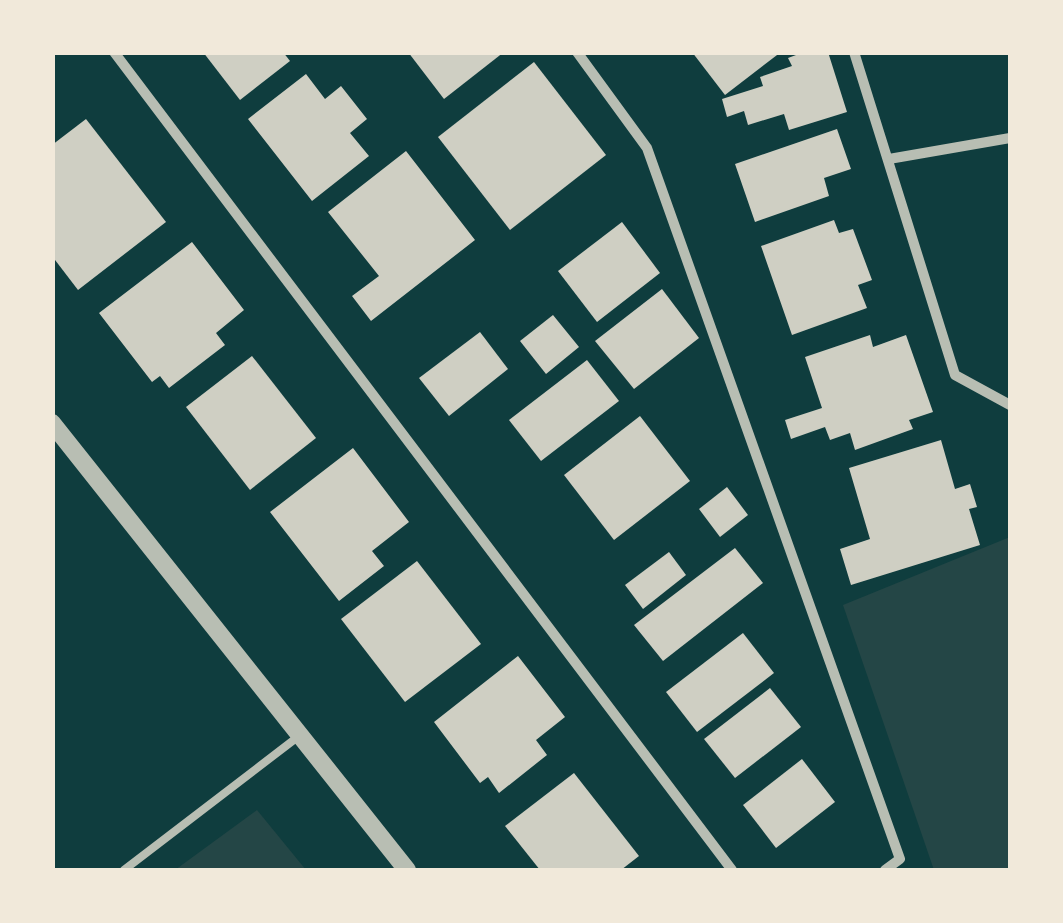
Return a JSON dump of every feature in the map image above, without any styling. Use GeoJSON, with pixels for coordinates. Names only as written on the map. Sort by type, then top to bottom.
{"type":"FeatureCollection","features":[{"type":"Feature","properties":{"kind":"street"},"geometry":{"type":"LineString","coordinates":[[114,52],[732,870]]}},
{"type":"Feature","properties":{"kind":"street"},"geometry":{"type":"LineString","coordinates":[[576,52],[647,148],[900,859],[885,870]]}},
{"type":"Feature","properties":{"kind":"street"},"geometry":{"type":"LineString","coordinates":[[854,52],[956,376],[1010,405]]}},
{"type":"Feature","properties":{"kind":"street"},"geometry":{"type":"LineString","coordinates":[[889,159],[1010,138]]}},
{"type":"Feature","properties":{"kind":"street"},"geometry":{"type":"LineString","coordinates":[[52,423],[407,870]]}},
{"type":"Feature","properties":{"kind":"lane"},"geometry":{"type":"LineString","coordinates":[[124,870],[299,736]]}},
{"type":"Feature","properties":{"kind":"shaded area"},"geometry":{"type":"Polygon","coordinates":[[[1010,537],[1010,870],[934,870],[843,605],[1010,537]]]}},
{"type":"Feature","properties":{"kind":"shaded area"},"geometry":{"type":"Polygon","coordinates":[[[257,810],[306,870],[175,870],[257,810]]]}},
{"type":"Feature","properties":{"kind":"building"},"geometry":{"type":"Polygon","coordinates":[[[203,52],[283,52],[290,61],[240,100],[203,52]]]}},
{"type":"Feature","properties":{"kind":"building"},"geometry":{"type":"Polygon","coordinates":[[[408,52],[504,52],[444,99],[408,52]]]}},
{"type":"Feature","properties":{"kind":"building"},"geometry":{"type":"Polygon","coordinates":[[[692,52],[781,52],[725,95],[692,52]]]}},
{"type":"Feature","properties":{"kind":"building"},"geometry":{"type":"Polygon","coordinates":[[[804,52],[828,52],[847,112],[789,130],[784,114],[748,125],[744,111],[727,117],[722,99],[763,86],[760,77],[792,66],[788,58],[804,52]]]}},
{"type":"Feature","properties":{"kind":"building"},"geometry":{"type":"Polygon","coordinates":[[[534,62],[606,155],[510,230],[438,137],[534,62]]]}},
{"type":"Feature","properties":{"kind":"building"},"geometry":{"type":"Polygon","coordinates":[[[306,74],[325,99],[341,86],[367,119],[350,133],[369,156],[312,201],[248,119],[306,74]]]}},
{"type":"Feature","properties":{"kind":"building"},"geometry":{"type":"Polygon","coordinates":[[[86,119],[166,222],[78,290],[52,256],[52,145],[86,119]]]}},
{"type":"Feature","properties":{"kind":"building"},"geometry":{"type":"Polygon","coordinates":[[[837,129],[851,169],[824,178],[829,196],[755,222],[735,164],[837,129]]]}},
{"type":"Feature","properties":{"kind":"building"},"geometry":{"type":"Polygon","coordinates":[[[406,151],[475,240],[371,321],[352,296],[379,276],[328,212],[406,151]]]}},
{"type":"Feature","properties":{"kind":"building"},"geometry":{"type":"Polygon","coordinates":[[[834,220],[839,233],[853,229],[872,280],[858,285],[867,308],[792,335],[761,246],[834,220]]]}},
{"type":"Feature","properties":{"kind":"building"},"geometry":{"type":"Polygon","coordinates":[[[622,222],[660,273],[597,322],[558,271],[622,222]]]}},
{"type":"Feature","properties":{"kind":"building"},"geometry":{"type":"Polygon","coordinates":[[[192,242],[244,310],[216,333],[225,345],[169,388],[160,376],[152,382],[99,313],[192,242]]]}},
{"type":"Feature","properties":{"kind":"building"},"geometry":{"type":"Polygon","coordinates":[[[662,289],[699,338],[634,389],[595,341],[662,289]]]}},
{"type":"Feature","properties":{"kind":"building"},"geometry":{"type":"Polygon","coordinates":[[[553,315],[579,347],[546,374],[520,341],[553,315]]]}},
{"type":"Feature","properties":{"kind":"building"},"geometry":{"type":"Polygon","coordinates":[[[480,332],[508,369],[449,416],[419,378],[480,332]]]}},
{"type":"Feature","properties":{"kind":"building"},"geometry":{"type":"Polygon","coordinates":[[[870,335],[873,347],[906,335],[933,412],[909,420],[913,429],[855,450],[850,433],[830,440],[825,427],[791,439],[785,420],[822,408],[805,357],[870,335]]]}},
{"type":"Feature","properties":{"kind":"building"},"geometry":{"type":"Polygon","coordinates":[[[252,356],[316,438],[250,490],[186,407],[252,356]]]}},
{"type":"Feature","properties":{"kind":"building"},"geometry":{"type":"Polygon","coordinates":[[[587,360],[619,401],[541,461],[509,420],[587,360]]]}},
{"type":"Feature","properties":{"kind":"building"},"geometry":{"type":"Polygon","coordinates":[[[640,416],[690,481],[614,540],[564,475],[640,416]]]}},
{"type":"Feature","properties":{"kind":"building"},"geometry":{"type":"Polygon","coordinates":[[[941,440],[955,489],[970,484],[977,507],[969,509],[980,545],[851,585],[840,549],[870,539],[849,468],[941,440]]]}},
{"type":"Feature","properties":{"kind":"building"},"geometry":{"type":"Polygon","coordinates":[[[353,448],[409,522],[372,551],[384,566],[339,601],[270,512],[353,448]]]}},
{"type":"Feature","properties":{"kind":"building"},"geometry":{"type":"Polygon","coordinates":[[[727,487],[748,515],[720,537],[699,509],[727,487]]]}},
{"type":"Feature","properties":{"kind":"building"},"geometry":{"type":"Polygon","coordinates":[[[735,548],[763,583],[663,661],[634,625],[735,548]]]}},
{"type":"Feature","properties":{"kind":"building"},"geometry":{"type":"Polygon","coordinates":[[[669,552],[686,575],[643,609],[625,585],[669,552]]]}},
{"type":"Feature","properties":{"kind":"building"},"geometry":{"type":"Polygon","coordinates":[[[417,561],[481,644],[405,702],[341,619],[417,561]]]}},
{"type":"Feature","properties":{"kind":"building"},"geometry":{"type":"Polygon","coordinates":[[[743,633],[774,673],[697,732],[666,692],[743,633]]]}},
{"type":"Feature","properties":{"kind":"building"},"geometry":{"type":"Polygon","coordinates":[[[518,656],[565,717],[536,740],[547,755],[499,793],[488,777],[480,783],[434,722],[518,656]]]}},
{"type":"Feature","properties":{"kind":"building"},"geometry":{"type":"Polygon","coordinates":[[[770,688],[801,727],[735,778],[704,739],[770,688]]]}},
{"type":"Feature","properties":{"kind":"building"},"geometry":{"type":"Polygon","coordinates":[[[802,759],[835,802],[776,848],[743,805],[802,759]]]}},
{"type":"Feature","properties":{"kind":"building"},"geometry":{"type":"Polygon","coordinates":[[[574,773],[639,856],[621,870],[540,870],[505,826],[574,773]]]}}]}
